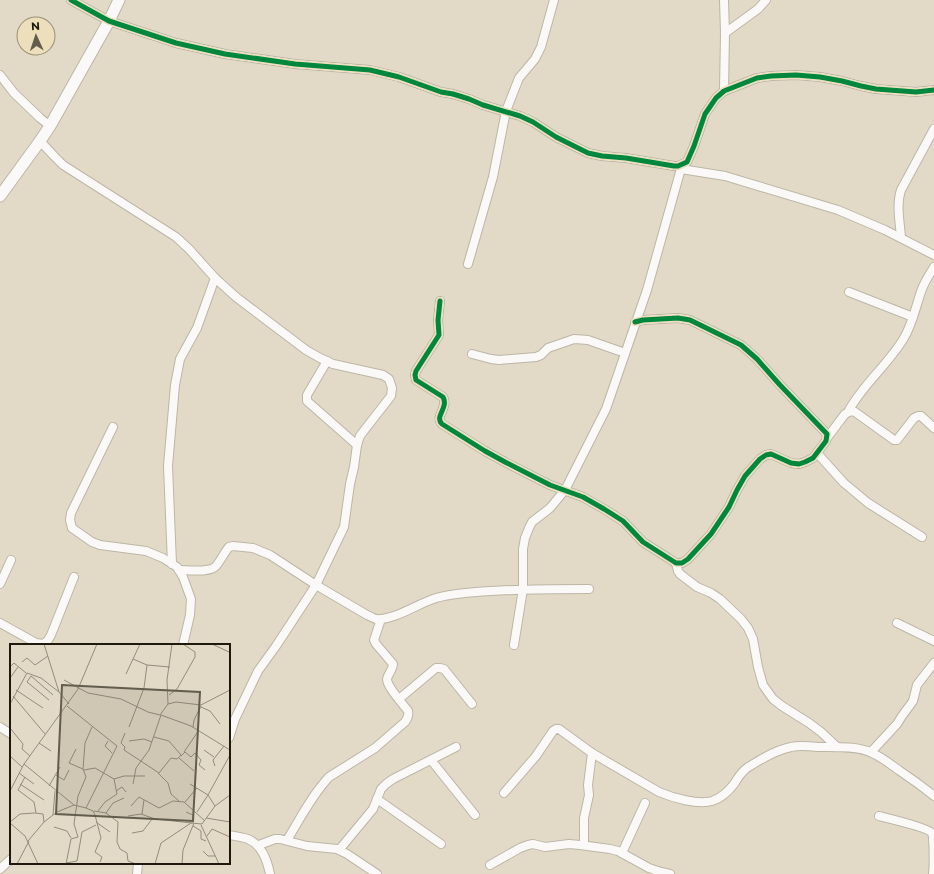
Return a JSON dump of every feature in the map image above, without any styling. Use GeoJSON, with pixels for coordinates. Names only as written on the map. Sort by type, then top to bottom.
{"type":"FeatureCollection","features":[{"type":"Feature","properties":{"kind":"street"},"geometry":{"type":"LineString","coordinates":[[71,0],[109,21],[176,43],[220,53],[295,64],[370,70],[399,77],[441,92],[520,116],[533,122],[556,137],[588,153],[681,167],[725,176],[838,210],[885,230],[934,255]]}},
{"type":"Feature","properties":{"kind":"street"},"geometry":{"type":"LineString","coordinates":[[0,196],[50,126],[109,21],[119,0]]}},
{"type":"Feature","properties":{"kind":"street"},"geometry":{"type":"LineString","coordinates":[[468,264],[493,177],[506,112],[519,78],[535,59],[541,47],[554,0]]}},
{"type":"Feature","properties":{"kind":"street"},"geometry":{"type":"LineString","coordinates":[[724,0],[724,91]]}},
{"type":"Feature","properties":{"kind":"street"},"geometry":{"type":"LineString","coordinates":[[725,33],[758,10],[766,0]]}},
{"type":"Feature","properties":{"kind":"street"},"geometry":{"type":"LineString","coordinates":[[0,75],[14,93],[50,126]]}},
{"type":"Feature","properties":{"kind":"street"},"geometry":{"type":"LineString","coordinates":[[514,645],[523,589],[523,549],[525,538],[532,522],[550,508],[565,490],[606,409],[647,290],[681,167],[687,162],[705,114],[716,98],[724,91],[756,78],[790,75],[820,77],[861,86],[900,91],[916,92],[934,90]]}},
{"type":"Feature","properties":{"kind":"street"},"geometry":{"type":"LineString","coordinates":[[901,238],[898,198],[934,129]]}},
{"type":"Feature","properties":{"kind":"street"},"geometry":{"type":"LineString","coordinates":[[40,141],[63,165],[176,237],[215,278],[248,307],[306,350],[333,364],[371,371],[383,375],[389,379],[392,388],[391,396],[360,436],[350,484],[344,527],[316,585],[258,671],[235,719],[230,735]]}},
{"type":"Feature","properties":{"kind":"street"},"geometry":{"type":"LineString","coordinates":[[440,301],[438,320],[439,335],[416,371],[415,376],[416,380],[443,397],[445,400],[439,422],[485,451],[550,485],[583,497],[610,513],[643,542],[676,563],[688,559],[711,534],[729,507],[745,476],[760,459],[771,454],[791,463],[799,464],[813,458],[848,412],[853,403],[904,338],[924,284],[934,267]]}},
{"type":"Feature","properties":{"kind":"street"},"geometry":{"type":"LineString","coordinates":[[172,564],[168,466],[175,385],[180,359],[197,328],[215,278]]}},
{"type":"Feature","properties":{"kind":"street"},"geometry":{"type":"LineString","coordinates":[[849,292],[913,317]]}},
{"type":"Feature","properties":{"kind":"street"},"geometry":{"type":"LineString","coordinates":[[636,322],[642,320],[678,318],[690,320],[741,345],[758,359],[785,391],[823,429],[827,434],[827,438]]}},
{"type":"Feature","properties":{"kind":"street"},"geometry":{"type":"LineString","coordinates":[[472,354],[499,360],[536,357],[541,355],[548,348],[574,339],[588,340],[625,353]]}},
{"type":"Feature","properties":{"kind":"street"},"geometry":{"type":"LineString","coordinates":[[327,361],[307,394],[308,401],[357,446]]}},
{"type":"Feature","properties":{"kind":"street"},"geometry":{"type":"LineString","coordinates":[[848,412],[854,412],[894,440],[897,440],[914,418],[918,416],[921,416],[934,428]]}},
{"type":"Feature","properties":{"kind":"street"},"geometry":{"type":"LineString","coordinates":[[113,427],[71,512],[70,520],[72,528],[92,542],[100,545],[146,551],[163,558],[179,570],[191,599],[190,615],[183,644]]}},
{"type":"Feature","properties":{"kind":"street"},"geometry":{"type":"LineString","coordinates":[[817,453],[844,483],[868,503],[922,537]]}},
{"type":"Feature","properties":{"kind":"street"},"geometry":{"type":"LineString","coordinates":[[179,570],[213,569],[229,547],[253,548],[270,555],[316,585],[367,615],[381,619],[391,617],[434,598],[450,594],[523,589],[589,589]]}},
{"type":"Feature","properties":{"kind":"street"},"geometry":{"type":"LineString","coordinates":[[0,584],[11,560]]}},
{"type":"Feature","properties":{"kind":"street"},"geometry":{"type":"LineString","coordinates":[[676,563],[680,574],[697,587],[720,598],[748,628],[753,639],[758,668],[763,685],[773,699],[809,723],[837,747]]}},
{"type":"Feature","properties":{"kind":"street"},"geometry":{"type":"LineString","coordinates":[[0,623],[36,643],[44,644],[51,635],[74,577]]}},
{"type":"Feature","properties":{"kind":"street"},"geometry":{"type":"LineString","coordinates":[[287,840],[307,806],[324,782],[329,777],[375,748],[408,718],[408,711],[389,686],[387,680],[393,669],[393,664],[374,640],[381,619]]}},
{"type":"Feature","properties":{"kind":"street"},"geometry":{"type":"LineString","coordinates":[[897,623],[934,641]]}},
{"type":"Feature","properties":{"kind":"street"},"geometry":{"type":"LineString","coordinates":[[871,752],[896,724],[913,701],[917,685],[934,663]]}},
{"type":"Feature","properties":{"kind":"street"},"geometry":{"type":"LineString","coordinates":[[399,699],[436,668],[440,668],[444,669],[472,704]]}},
{"type":"Feature","properties":{"kind":"street"},"geometry":{"type":"LineString","coordinates":[[0,727],[10,733]]}},
{"type":"Feature","properties":{"kind":"street"},"geometry":{"type":"LineString","coordinates":[[504,793],[536,756],[553,731],[560,729],[592,753],[659,792],[679,799],[696,802],[710,801],[719,798],[726,793],[741,773],[747,768],[786,748],[798,746],[862,749],[871,752],[886,761],[934,796]]}},
{"type":"Feature","properties":{"kind":"street"},"geometry":{"type":"LineString","coordinates":[[339,850],[373,809],[381,789],[386,784],[456,747]]}},
{"type":"Feature","properties":{"kind":"street"},"geometry":{"type":"LineString","coordinates":[[584,845],[584,818],[589,795],[588,785],[592,753]]}},
{"type":"Feature","properties":{"kind":"street"},"geometry":{"type":"LineString","coordinates":[[431,760],[474,815]]}},
{"type":"Feature","properties":{"kind":"street"},"geometry":{"type":"LineString","coordinates":[[377,799],[441,844]]}},
{"type":"Feature","properties":{"kind":"street"},"geometry":{"type":"LineString","coordinates":[[622,853],[646,803]]}},
{"type":"Feature","properties":{"kind":"street"},"geometry":{"type":"LineString","coordinates":[[879,816],[930,831],[932,833],[934,838],[933,874]]}},
{"type":"Feature","properties":{"kind":"street"},"geometry":{"type":"LineString","coordinates":[[230,835],[247,839],[259,845],[270,874]]}},
{"type":"Feature","properties":{"kind":"street"},"geometry":{"type":"LineString","coordinates":[[259,845],[275,839],[287,840],[306,846],[339,850],[377,874]]}},
{"type":"Feature","properties":{"kind":"street"},"geometry":{"type":"LineString","coordinates":[[490,865],[528,844],[545,847],[569,844],[610,849],[622,853],[649,868],[653,872],[670,874]]}},
{"type":"Feature","properties":{"kind":"street"},"geometry":{"type":"LineString","coordinates":[[0,869],[10,860]]}},
{"type":"Feature","properties":{"kind":"street"},"geometry":{"type":"LineString","coordinates":[[137,874],[138,864]]}},
{"type":"Feature","properties":{"kind":"cycle path"},"geometry":{"type":"LineString","coordinates":[[71,0],[109,21],[176,43],[225,54],[295,64],[370,70],[399,77],[441,92],[453,94],[520,116],[533,122],[556,137],[588,153],[674,166],[687,162],[705,114],[716,98],[724,91],[757,78],[796,75],[820,77],[876,89],[916,92],[934,90]]}},
{"type":"Feature","properties":{"kind":"cycle path"},"geometry":{"type":"LineString","coordinates":[[440,301],[438,320],[439,335],[416,371],[415,375],[416,380],[443,397],[444,405],[440,415],[440,421],[442,424],[505,462],[550,485],[583,497],[604,509],[623,521],[643,542],[676,563],[682,563],[688,559],[711,534],[729,507],[745,476],[760,459],[771,454],[791,463],[799,464],[805,462],[813,458],[826,441],[827,434],[757,359],[741,345],[690,320],[678,318],[643,320],[635,322]]}}]}
